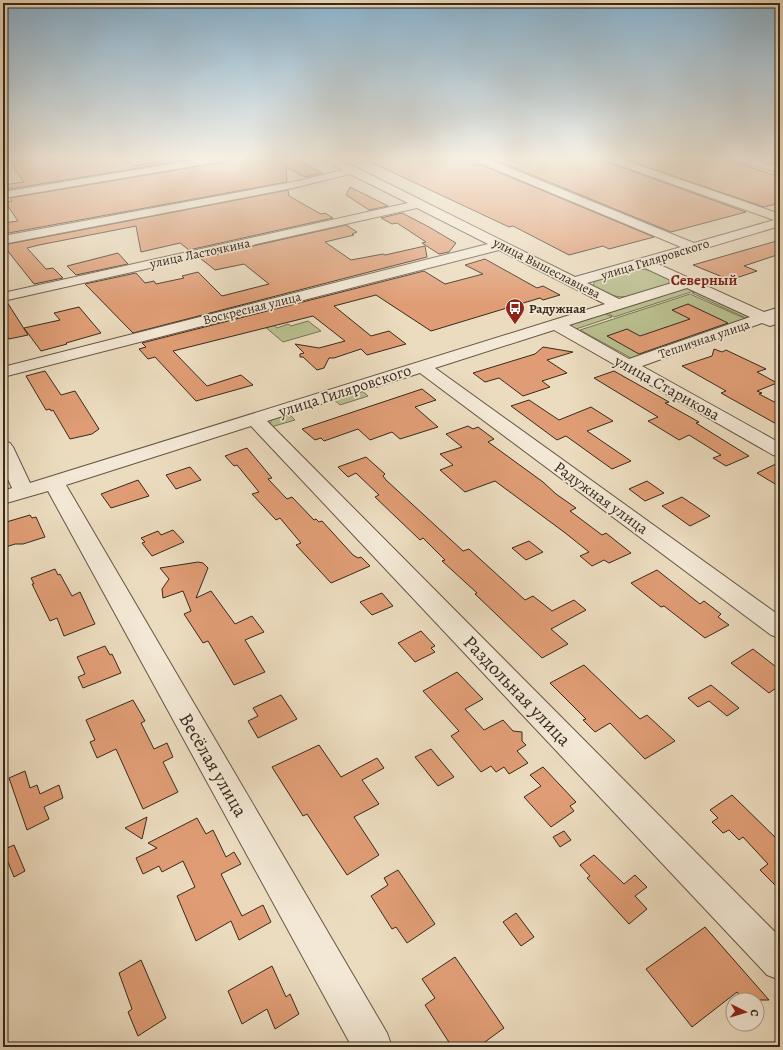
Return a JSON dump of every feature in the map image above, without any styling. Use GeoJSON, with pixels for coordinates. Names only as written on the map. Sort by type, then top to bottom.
{"type":"FeatureCollection","features":[{"type":"Feature","properties":{"kind":"street"},"geometry":{"type":"LineString","coordinates":[[3,240],[173,207]]}},
{"type":"Feature","properties":{"kind":"street","name":"улица Ласточкина"},"geometry":{"type":"LineString","coordinates":[[3,297],[407,207]]}},
{"type":"Feature","properties":{"kind":"street","name":"улица Вышеславцева"},"geometry":{"type":"LineString","coordinates":[[426,207],[617,304]]}},
{"type":"Feature","properties":{"kind":"street"},"geometry":{"type":"LineString","coordinates":[[596,207],[693,247]]}},
{"type":"Feature","properties":{"kind":"street"},"geometry":{"type":"LineString","coordinates":[[749,207],[780,218]]}},
{"type":"Feature","properties":{"kind":"street","name":"улица Гиляровского"},"geometry":{"type":"LineString","coordinates":[[575,282],[780,222]]}},
{"type":"Feature","properties":{"kind":"street","name":"Воскресная улица"},"geometry":{"type":"LineString","coordinates":[[3,372],[501,245]]}},
{"type":"Feature","properties":{"kind":"street"},"geometry":{"type":"LineString","coordinates":[[644,262],[780,325]]}},
{"type":"Feature","properties":{"kind":"street","name":"улица Гиляровского"},"geometry":{"type":"LineString","coordinates":[[3,498],[687,283]]}},
{"type":"Feature","properties":{"kind":"street","name":"Тепличная улица"},"geometry":{"type":"LineString","coordinates":[[628,365],[780,312]]}},
{"type":"Feature","properties":{"kind":"street","name":"улица Старикова"},"geometry":{"type":"LineString","coordinates":[[555,324],[780,451]]}},
{"type":"Feature","properties":{"kind":"street","name":"Радужная улица"},"geometry":{"type":"LineString","coordinates":[[422,366],[780,629]]}},
{"type":"Feature","properties":{"kind":"street","name":"Раздольная улица"},"geometry":{"type":"LineString","coordinates":[[254,419],[780,962]]}},
{"type":"Feature","properties":{"kind":"street"},"geometry":{"type":"LineString","coordinates":[[3,447],[24,491]]}},
{"type":"Feature","properties":{"kind":"street","name":"Весёлая улица"},"geometry":{"type":"LineString","coordinates":[[54,482],[373,1047]]}},
{"type":"Feature","properties":{"kind":"green space"},"geometry":{"type":"Polygon","coordinates":[[[636,269],[651,270],[669,278],[669,282],[668,284],[639,294],[622,297],[613,296],[593,286],[595,280],[636,269]]]}},
{"type":"Feature","properties":{"kind":"green space"},"geometry":{"type":"Polygon","coordinates":[[[683,288],[697,290],[614,317],[604,311],[683,288]]]}},
{"type":"Feature","properties":{"kind":"green space"},"geometry":{"type":"Polygon","coordinates":[[[699,291],[750,316],[748,319],[692,293],[699,291]]]}},
{"type":"Feature","properties":{"kind":"green space"},"geometry":{"type":"Polygon","coordinates":[[[690,294],[746,319],[631,358],[580,330],[690,294]]]}},
{"type":"Feature","properties":{"kind":"green space"},"geometry":{"type":"Polygon","coordinates":[[[602,312],[612,317],[573,330],[569,328],[569,324],[602,312]]]}},
{"type":"Feature","properties":{"kind":"green space"},"geometry":{"type":"Polygon","coordinates":[[[266,318],[277,328],[288,324],[291,326],[308,321],[321,331],[283,342],[258,321],[266,318]]]}},
{"type":"Feature","properties":{"kind":"green space"},"geometry":{"type":"Polygon","coordinates":[[[360,389],[368,396],[340,405],[332,398],[360,389]]]}},
{"type":"Feature","properties":{"kind":"green space"},"geometry":{"type":"Polygon","coordinates":[[[287,412],[295,420],[271,427],[270,424],[272,419],[287,412]]]}},
{"type":"Feature","properties":{"kind":"building"},"geometry":{"type":"Polygon","coordinates":[[[8,207],[150,207],[3,234],[3,223],[18,221],[8,207]]]}},
{"type":"Feature","properties":{"kind":"building"},"geometry":{"type":"Polygon","coordinates":[[[200,207],[309,207],[321,214],[325,213],[333,218],[189,250],[180,243],[141,252],[136,226],[39,245],[27,248],[46,269],[53,268],[63,278],[34,284],[3,245],[200,207]]]}},
{"type":"Feature","properties":{"kind":"building"},"geometry":{"type":"Polygon","coordinates":[[[364,207],[383,207],[369,210],[364,207]]]}},
{"type":"Feature","properties":{"kind":"building"},"geometry":{"type":"Polygon","coordinates":[[[466,207],[582,207],[654,237],[609,249],[603,246],[569,255],[513,226],[509,227],[466,207]]]}},
{"type":"Feature","properties":{"kind":"building"},"geometry":{"type":"Polygon","coordinates":[[[610,207],[732,207],[746,212],[671,232],[610,207]]]}},
{"type":"Feature","properties":{"kind":"building"},"geometry":{"type":"Polygon","coordinates":[[[402,213],[456,243],[449,252],[439,254],[422,243],[426,242],[397,223],[392,224],[381,218],[402,213]]]}},
{"type":"Feature","properties":{"kind":"building"},"geometry":{"type":"Polygon","coordinates":[[[346,225],[357,232],[352,234],[354,235],[325,242],[351,260],[383,254],[385,255],[425,246],[427,257],[133,333],[85,284],[136,273],[145,283],[154,281],[156,284],[184,278],[182,276],[198,272],[222,296],[269,284],[244,264],[215,270],[200,258],[346,225]]]}},
{"type":"Feature","properties":{"kind":"building"},"geometry":{"type":"Polygon","coordinates":[[[780,240],[780,254],[744,266],[757,271],[730,280],[693,265],[780,240]]]}},
{"type":"Feature","properties":{"kind":"building"},"geometry":{"type":"Polygon","coordinates":[[[118,253],[128,264],[76,275],[67,266],[118,253]]]}},
{"type":"Feature","properties":{"kind":"building"},"geometry":{"type":"Polygon","coordinates":[[[485,259],[537,288],[543,286],[560,295],[543,300],[540,298],[431,331],[376,295],[334,306],[371,336],[389,331],[406,344],[367,355],[361,349],[334,358],[329,358],[324,368],[317,370],[303,357],[300,357],[300,354],[304,353],[295,344],[319,348],[345,341],[313,316],[173,351],[207,386],[241,375],[253,385],[196,401],[155,357],[148,359],[139,349],[146,347],[142,343],[424,271],[445,284],[483,274],[465,265],[485,259]]]}},
{"type":"Feature","properties":{"kind":"building"},"geometry":{"type":"Polygon","coordinates":[[[3,302],[7,302],[28,335],[9,339],[3,330],[3,302]]]}},
{"type":"Feature","properties":{"kind":"building"},"geometry":{"type":"Polygon","coordinates":[[[688,304],[728,323],[639,354],[607,336],[627,329],[640,336],[690,319],[672,310],[688,304]]]}},
{"type":"Feature","properties":{"kind":"building"},"geometry":{"type":"Polygon","coordinates":[[[79,307],[101,333],[41,351],[24,328],[60,320],[54,313],[79,307]]]}},
{"type":"Feature","properties":{"kind":"building"},"geometry":{"type":"Polygon","coordinates":[[[543,347],[573,352],[547,360],[567,373],[542,381],[550,387],[523,396],[499,378],[485,382],[473,373],[535,354],[543,347]]]}},
{"type":"Feature","properties":{"kind":"building"},"geometry":{"type":"Polygon","coordinates":[[[714,349],[722,352],[726,350],[766,369],[757,372],[777,383],[757,391],[762,393],[759,394],[780,405],[780,426],[721,393],[726,391],[682,366],[712,356],[714,349]]]}},
{"type":"Feature","properties":{"kind":"building"},"geometry":{"type":"Polygon","coordinates":[[[45,371],[61,395],[75,391],[99,429],[92,434],[70,439],[53,410],[46,410],[26,376],[45,371]]]}},
{"type":"Feature","properties":{"kind":"building"},"geometry":{"type":"Polygon","coordinates":[[[614,371],[669,402],[665,403],[699,422],[696,423],[749,456],[726,466],[713,458],[721,455],[689,435],[679,440],[648,421],[658,417],[594,378],[614,371]]]}},
{"type":"Feature","properties":{"kind":"building"},"geometry":{"type":"Polygon","coordinates":[[[422,389],[436,400],[415,407],[438,427],[400,439],[392,432],[370,440],[358,429],[324,441],[321,438],[315,440],[302,429],[422,389]]]}},
{"type":"Feature","properties":{"kind":"building"},"geometry":{"type":"Polygon","coordinates":[[[529,400],[559,420],[591,407],[613,421],[587,431],[631,461],[612,469],[566,436],[557,440],[511,406],[529,400]]]}},
{"type":"Feature","properties":{"kind":"building"},"geometry":{"type":"Polygon","coordinates":[[[468,426],[473,429],[478,427],[494,439],[488,442],[576,508],[570,511],[602,535],[606,533],[631,553],[609,563],[604,560],[592,566],[580,556],[589,552],[495,481],[465,492],[440,470],[453,465],[440,454],[462,447],[446,434],[468,426]]]}},
{"type":"Feature","properties":{"kind":"building"},"geometry":{"type":"Polygon","coordinates":[[[247,448],[272,478],[268,479],[287,499],[292,497],[314,520],[316,519],[319,522],[322,521],[353,555],[358,558],[361,557],[370,566],[331,583],[296,545],[301,543],[280,518],[276,520],[252,494],[259,492],[237,465],[234,466],[225,456],[247,448]]]}},
{"type":"Feature","properties":{"kind":"building"},"geometry":{"type":"Polygon","coordinates":[[[366,457],[385,474],[383,476],[386,480],[463,551],[469,549],[525,600],[533,596],[552,611],[574,600],[586,610],[551,629],[568,644],[542,658],[475,594],[477,593],[442,561],[445,560],[423,538],[420,540],[375,497],[379,495],[356,473],[348,477],[338,467],[366,457]]]}},
{"type":"Feature","properties":{"kind":"building"},"geometry":{"type":"Polygon","coordinates":[[[780,462],[780,487],[757,473],[780,462]]]}},
{"type":"Feature","properties":{"kind":"building"},"geometry":{"type":"Polygon","coordinates":[[[190,467],[201,480],[176,489],[166,475],[190,467]]]}},
{"type":"Feature","properties":{"kind":"building"},"geometry":{"type":"Polygon","coordinates":[[[138,480],[149,496],[111,508],[101,494],[138,480]]]}},
{"type":"Feature","properties":{"kind":"building"},"geometry":{"type":"Polygon","coordinates":[[[647,481],[664,493],[645,501],[629,489],[647,481]]]}},
{"type":"Feature","properties":{"kind":"building"},"geometry":{"type":"Polygon","coordinates":[[[682,497],[710,516],[690,526],[662,506],[682,497]]]}},
{"type":"Feature","properties":{"kind":"building"},"geometry":{"type":"Polygon","coordinates":[[[30,515],[32,518],[36,517],[45,537],[3,548],[3,523],[30,515]]]}},
{"type":"Feature","properties":{"kind":"building"},"geometry":{"type":"Polygon","coordinates":[[[173,530],[184,542],[152,556],[142,543],[145,542],[141,538],[158,531],[161,535],[173,530]]]}},
{"type":"Feature","properties":{"kind":"building"},"geometry":{"type":"Polygon","coordinates":[[[529,541],[543,552],[526,560],[512,548],[529,541]]]}},
{"type":"Feature","properties":{"kind":"building"},"geometry":{"type":"Polygon","coordinates":[[[198,562],[203,563],[208,568],[196,598],[211,591],[235,624],[252,616],[264,632],[245,640],[265,672],[234,685],[208,641],[203,643],[184,614],[191,611],[183,591],[163,598],[162,589],[169,579],[160,568],[198,562]]]}},
{"type":"Feature","properties":{"kind":"building"},"geometry":{"type":"Polygon","coordinates":[[[55,569],[58,575],[60,574],[72,596],[80,592],[95,624],[64,636],[57,618],[50,621],[32,584],[34,584],[31,578],[55,569]]]}},
{"type":"Feature","properties":{"kind":"building"},"geometry":{"type":"Polygon","coordinates":[[[657,570],[700,604],[704,601],[721,614],[718,617],[729,625],[705,638],[664,606],[661,607],[631,583],[657,570]]]}},
{"type":"Feature","properties":{"kind":"building"},"geometry":{"type":"Polygon","coordinates":[[[382,593],[393,606],[372,615],[360,602],[382,593]]]}},
{"type":"Feature","properties":{"kind":"building"},"geometry":{"type":"Polygon","coordinates":[[[421,631],[435,646],[431,648],[435,652],[415,662],[398,643],[421,631]]]}},
{"type":"Feature","properties":{"kind":"building"},"geometry":{"type":"Polygon","coordinates":[[[105,646],[110,655],[112,654],[121,673],[83,688],[78,677],[85,674],[77,657],[105,646]]]}},
{"type":"Feature","properties":{"kind":"building"},"geometry":{"type":"Polygon","coordinates":[[[753,649],[780,670],[780,685],[769,693],[731,663],[753,649]]]}},
{"type":"Feature","properties":{"kind":"building"},"geometry":{"type":"Polygon","coordinates":[[[584,665],[640,719],[647,715],[675,741],[645,759],[610,723],[595,732],[583,720],[586,719],[550,683],[584,665]]]}},
{"type":"Feature","properties":{"kind":"building"},"geometry":{"type":"Polygon","coordinates":[[[457,672],[483,699],[465,709],[484,730],[503,720],[513,731],[522,732],[522,741],[526,745],[517,751],[528,763],[509,774],[504,767],[496,772],[491,766],[481,772],[451,736],[459,731],[423,691],[457,672]]]}},
{"type":"Feature","properties":{"kind":"building"},"geometry":{"type":"Polygon","coordinates":[[[711,685],[739,708],[727,716],[709,701],[698,707],[688,698],[711,685]]]}},
{"type":"Feature","properties":{"kind":"building"},"geometry":{"type":"Polygon","coordinates":[[[281,695],[297,719],[258,738],[248,721],[258,716],[253,708],[281,695]]]}},
{"type":"Feature","properties":{"kind":"building"},"geometry":{"type":"Polygon","coordinates":[[[133,700],[145,721],[141,723],[154,749],[167,743],[173,757],[163,762],[178,792],[143,809],[116,749],[97,758],[90,742],[95,740],[86,720],[133,700]]]}},
{"type":"Feature","properties":{"kind":"building"},"geometry":{"type":"Polygon","coordinates":[[[319,745],[341,777],[377,758],[384,768],[362,780],[379,804],[354,817],[379,855],[347,875],[307,814],[303,816],[272,767],[319,745]]]}},
{"type":"Feature","properties":{"kind":"building"},"geometry":{"type":"Polygon","coordinates":[[[431,749],[454,777],[438,786],[415,757],[431,749]]]}},
{"type":"Feature","properties":{"kind":"building"},"geometry":{"type":"Polygon","coordinates":[[[543,767],[576,802],[570,806],[574,811],[551,827],[524,797],[541,786],[530,775],[543,767]]]}},
{"type":"Feature","properties":{"kind":"building"},"geometry":{"type":"Polygon","coordinates":[[[25,771],[30,788],[37,785],[40,794],[59,785],[63,798],[44,807],[49,819],[27,830],[9,778],[25,771]]]}},
{"type":"Feature","properties":{"kind":"building"},"geometry":{"type":"Polygon","coordinates":[[[732,795],[780,842],[780,890],[760,870],[768,864],[743,837],[739,840],[729,830],[723,833],[712,822],[718,818],[710,810],[732,795]]]}},
{"type":"Feature","properties":{"kind":"building"},"geometry":{"type":"Polygon","coordinates":[[[147,817],[142,839],[125,828],[147,817]]]}},
{"type":"Feature","properties":{"kind":"building"},"geometry":{"type":"Polygon","coordinates":[[[197,818],[206,834],[213,830],[226,857],[234,852],[241,864],[221,874],[242,916],[263,905],[271,922],[239,940],[231,921],[196,941],[177,896],[195,887],[183,861],[162,872],[159,866],[143,874],[136,858],[157,848],[148,843],[197,818]]]}},
{"type":"Feature","properties":{"kind":"building"},"geometry":{"type":"Polygon","coordinates":[[[564,831],[571,840],[560,847],[553,837],[564,831]]]}},
{"type":"Feature","properties":{"kind":"building"},"geometry":{"type":"Polygon","coordinates":[[[14,845],[25,871],[14,877],[3,850],[14,845]]]}},
{"type":"Feature","properties":{"kind":"building"},"geometry":{"type":"Polygon","coordinates":[[[594,855],[624,884],[635,875],[647,887],[635,896],[647,909],[629,924],[587,878],[590,876],[580,865],[594,855]]]}},
{"type":"Feature","properties":{"kind":"building"},"geometry":{"type":"Polygon","coordinates":[[[398,870],[435,924],[407,943],[396,927],[392,929],[371,896],[388,885],[384,878],[398,870]]]}},
{"type":"Feature","properties":{"kind":"building"},"geometry":{"type":"Polygon","coordinates":[[[516,913],[534,937],[521,946],[503,922],[516,913]]]}},
{"type":"Feature","properties":{"kind":"building"},"geometry":{"type":"Polygon","coordinates":[[[705,927],[762,992],[725,992],[725,1001],[692,1027],[646,969],[705,927]]]}},
{"type":"Feature","properties":{"kind":"building"},"geometry":{"type":"Polygon","coordinates":[[[455,957],[504,1028],[478,1047],[452,1047],[425,1005],[435,998],[422,979],[455,957]]]}},
{"type":"Feature","properties":{"kind":"building"},"geometry":{"type":"Polygon","coordinates":[[[141,960],[166,1018],[138,1036],[128,1012],[132,1009],[119,973],[141,960]]]}},
{"type":"Feature","properties":{"kind":"building"},"geometry":{"type":"Polygon","coordinates":[[[272,966],[286,997],[290,994],[299,1014],[275,1029],[267,1009],[242,1024],[228,991],[272,966]]]}},
{"type":"Feature","properties":{"kind":"place","name":"Радужная"},"geometry":{"type":"Point","coordinates":[515,325]}},
{"type":"Feature","properties":{"kind":"district","name":"Северный"},"geometry":{"type":"Point","coordinates":[704,280]}}]}
